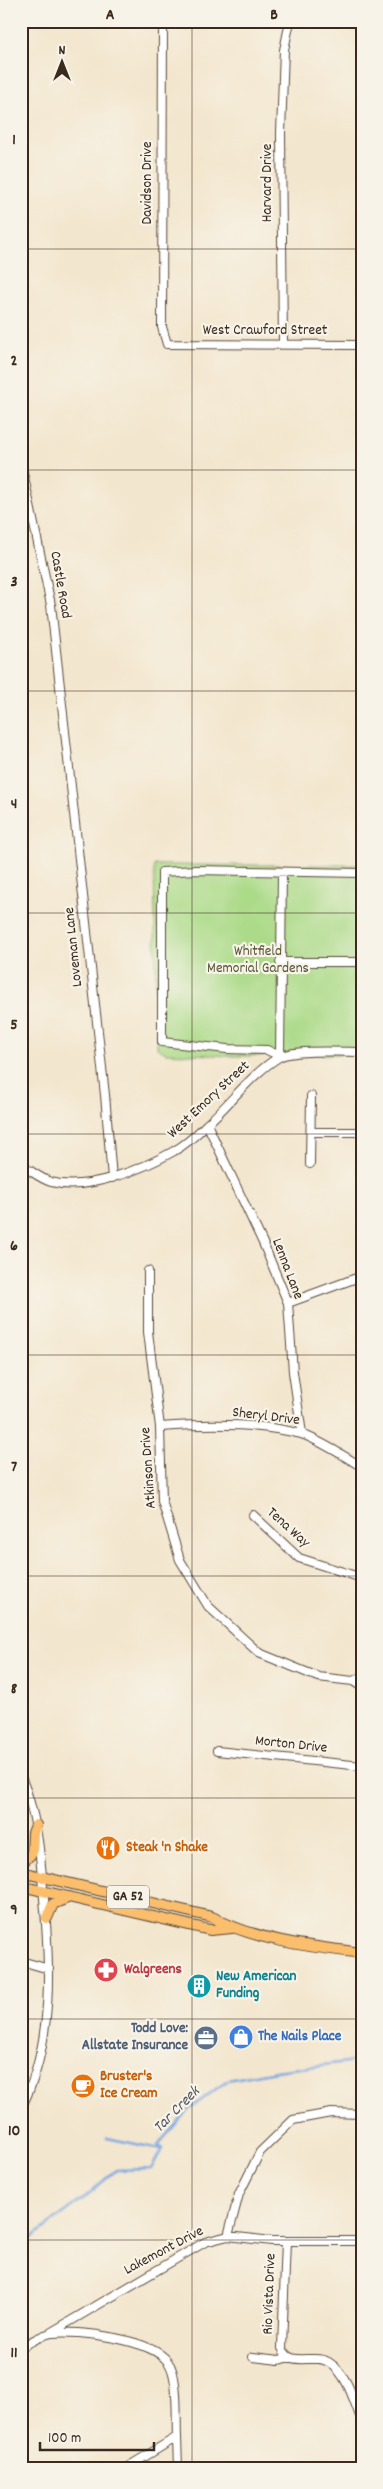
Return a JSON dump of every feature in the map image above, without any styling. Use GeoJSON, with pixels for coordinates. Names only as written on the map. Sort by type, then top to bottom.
{"type":"FeatureCollection","features":[{"type":"Feature","properties":{"kind":"main road"},"geometry":{"type":"LineString","coordinates":[[21,1864],[32,1853],[33,1833],[36,1825]]}},
{"type":"Feature","properties":{"kind":"main road","name":"GA 52"},"geometry":{"type":"LineString","coordinates":[[21,1872],[212,1918],[232,1928],[309,1945],[362,1953]]}},
{"type":"Feature","properties":{"kind":"main road","name":"GA 52"},"geometry":{"type":"LineString","coordinates":[[21,1886],[210,1930],[232,1928]]}},
{"type":"Feature","properties":{"kind":"main road"},"geometry":{"type":"LineString","coordinates":[[47,1918],[53,1904],[70,1897]]}},
{"type":"Feature","properties":{"kind":"street","name":"Davidson Drive"},"geometry":{"type":"LineString","coordinates":[[163,21],[162,327],[167,344]]}},
{"type":"Feature","properties":{"kind":"street","name":"Harvard Drive"},"geometry":{"type":"LineString","coordinates":[[283,344],[282,133],[284,50],[290,21]]}},
{"type":"Feature","properties":{"kind":"street","name":"West Crawford Street"},"geometry":{"type":"LineString","coordinates":[[167,344],[362,345]]}},
{"type":"Feature","properties":{"kind":"street","name":"Castle Road"},"geometry":{"type":"LineString","coordinates":[[21,462],[51,604],[63,713]]}},
{"type":"Feature","properties":{"kind":"street","name":"Loveman Lane"},"geometry":{"type":"LineString","coordinates":[[63,713],[105,1095],[112,1178]]}},
{"type":"Feature","properties":{"kind":"street"},"geometry":{"type":"LineString","coordinates":[[362,872],[282,873],[203,870],[162,872],[162,1042],[226,1049],[267,1050],[280,1056],[310,1052],[362,1052]]}},
{"type":"Feature","properties":{"kind":"street"},"geometry":{"type":"LineString","coordinates":[[280,1056],[282,873]]}},
{"type":"Feature","properties":{"kind":"street"},"geometry":{"type":"LineString","coordinates":[[280,962],[362,962]]}},
{"type":"Feature","properties":{"kind":"street","name":"West Emory Street"},"geometry":{"type":"LineString","coordinates":[[21,1165],[50,1182],[88,1184],[112,1178],[175,1151],[280,1056]]}},
{"type":"Feature","properties":{"kind":"street"},"geometry":{"type":"LineString","coordinates":[[310,1164],[312,1132],[311,1096]]}},
{"type":"Feature","properties":{"kind":"street","name":"Lenna Lane"},"geometry":{"type":"LineString","coordinates":[[207,1124],[263,1243],[288,1303],[293,1372],[302,1434]]}},
{"type":"Feature","properties":{"kind":"street"},"geometry":{"type":"LineString","coordinates":[[312,1132],[362,1132]]}},
{"type":"Feature","properties":{"kind":"street","name":"Atkinson Drive"},"geometry":{"type":"LineString","coordinates":[[148,1270],[148,1332],[160,1427],[162,1501],[180,1560],[208,1606],[259,1653],[318,1677],[353,1681],[362,1687]]}},
{"type":"Feature","properties":{"kind":"street"},"geometry":{"type":"LineString","coordinates":[[288,1303],[362,1276]]}},
{"type":"Feature","properties":{"kind":"street","name":"Sheryl Drive"},"geometry":{"type":"LineString","coordinates":[[160,1427],[196,1424],[263,1428],[302,1434],[362,1466]]}},
{"type":"Feature","properties":{"kind":"street","name":"Tena Way"},"geometry":{"type":"LineString","coordinates":[[253,1515],[299,1558],[362,1578]]}},
{"type":"Feature","properties":{"kind":"street"},"geometry":{"type":"LineString","coordinates":[[353,1681],[362,1677]]}},
{"type":"Feature","properties":{"kind":"street","name":"Morton Drive"},"geometry":{"type":"LineString","coordinates":[[217,1751],[362,1766]]}},
{"type":"Feature","properties":{"kind":"street"},"geometry":{"type":"LineString","coordinates":[[21,1777],[36,1825],[47,1918],[49,1969],[43,2044],[21,2108]]}},
{"type":"Feature","properties":{"kind":"street"},"geometry":{"type":"LineString","coordinates":[[21,1961],[49,1969]]}},
{"type":"Feature","properties":{"kind":"street"},"geometry":{"type":"LineString","coordinates":[[228,2236],[239,2194],[260,2152],[293,2120],[331,2113],[362,2114]]}},
{"type":"Feature","properties":{"kind":"street","name":"Lakemont Drive"},"geometry":{"type":"LineString","coordinates":[[21,2347],[50,2333],[204,2242],[228,2236],[286,2241],[362,2241]]}},
{"type":"Feature","properties":{"kind":"street","name":"Rio Vista Drive"},"geometry":{"type":"LineString","coordinates":[[286,2241],[282,2348],[285,2355],[289,2357]]}},
{"type":"Feature","properties":{"kind":"street"},"geometry":{"type":"LineString","coordinates":[[50,2333],[103,2334],[153,2351],[168,2362],[174,2382],[178,2468]]}},
{"type":"Feature","properties":{"kind":"street"},"geometry":{"type":"LineString","coordinates":[[253,2357],[279,2360],[289,2357],[328,2362],[338,2370],[346,2382],[362,2421]]}},
{"type":"Feature","properties":{"kind":"street"},"geometry":{"type":"LineString","coordinates":[[126,2468],[177,2437]]}},
{"type":"Feature","properties":{"kind":"green space","name":"Whitfield Memorial Gardens"},"geometry":{"type":"Polygon","coordinates":[[[154,865],[362,865],[362,1054],[233,1056],[166,1053],[157,1048],[154,865]]]}},
{"type":"Feature","properties":{"kind":"waterway","name":"Tar Creek"},"geometry":{"type":"LineString","coordinates":[[162,2149],[158,2145],[187,2111],[228,2080],[276,2071],[362,2060]]}},
{"type":"Feature","properties":{"kind":"waterway"},"geometry":{"type":"LineString","coordinates":[[107,2138],[160,2149]]}},
{"type":"Feature","properties":{"kind":"waterway","name":"Tar Creek"},"geometry":{"type":"LineString","coordinates":[[21,2246],[84,2198],[116,2170],[151,2169],[162,2149]]}},
{"type":"Feature","properties":{"kind":"place","name":"Steak 'n Shake"},"geometry":{"type":"Point","coordinates":[108,1848]}},
{"type":"Feature","properties":{"kind":"place","name":"Walgreens"},"geometry":{"type":"Point","coordinates":[106,1970]}},
{"type":"Feature","properties":{"kind":"place","name":"New American Funding"},"geometry":{"type":"Point","coordinates":[199,1986]}},
{"type":"Feature","properties":{"kind":"place","name":"The Nails Place"},"geometry":{"type":"Point","coordinates":[241,2037]}},
{"type":"Feature","properties":{"kind":"place","name":"Todd Love: Allstate Insurance"},"geometry":{"type":"Point","coordinates":[206,2038]}},
{"type":"Feature","properties":{"kind":"place","name":"Bruster's Ice Cream"},"geometry":{"type":"Point","coordinates":[83,2086]}}]}
